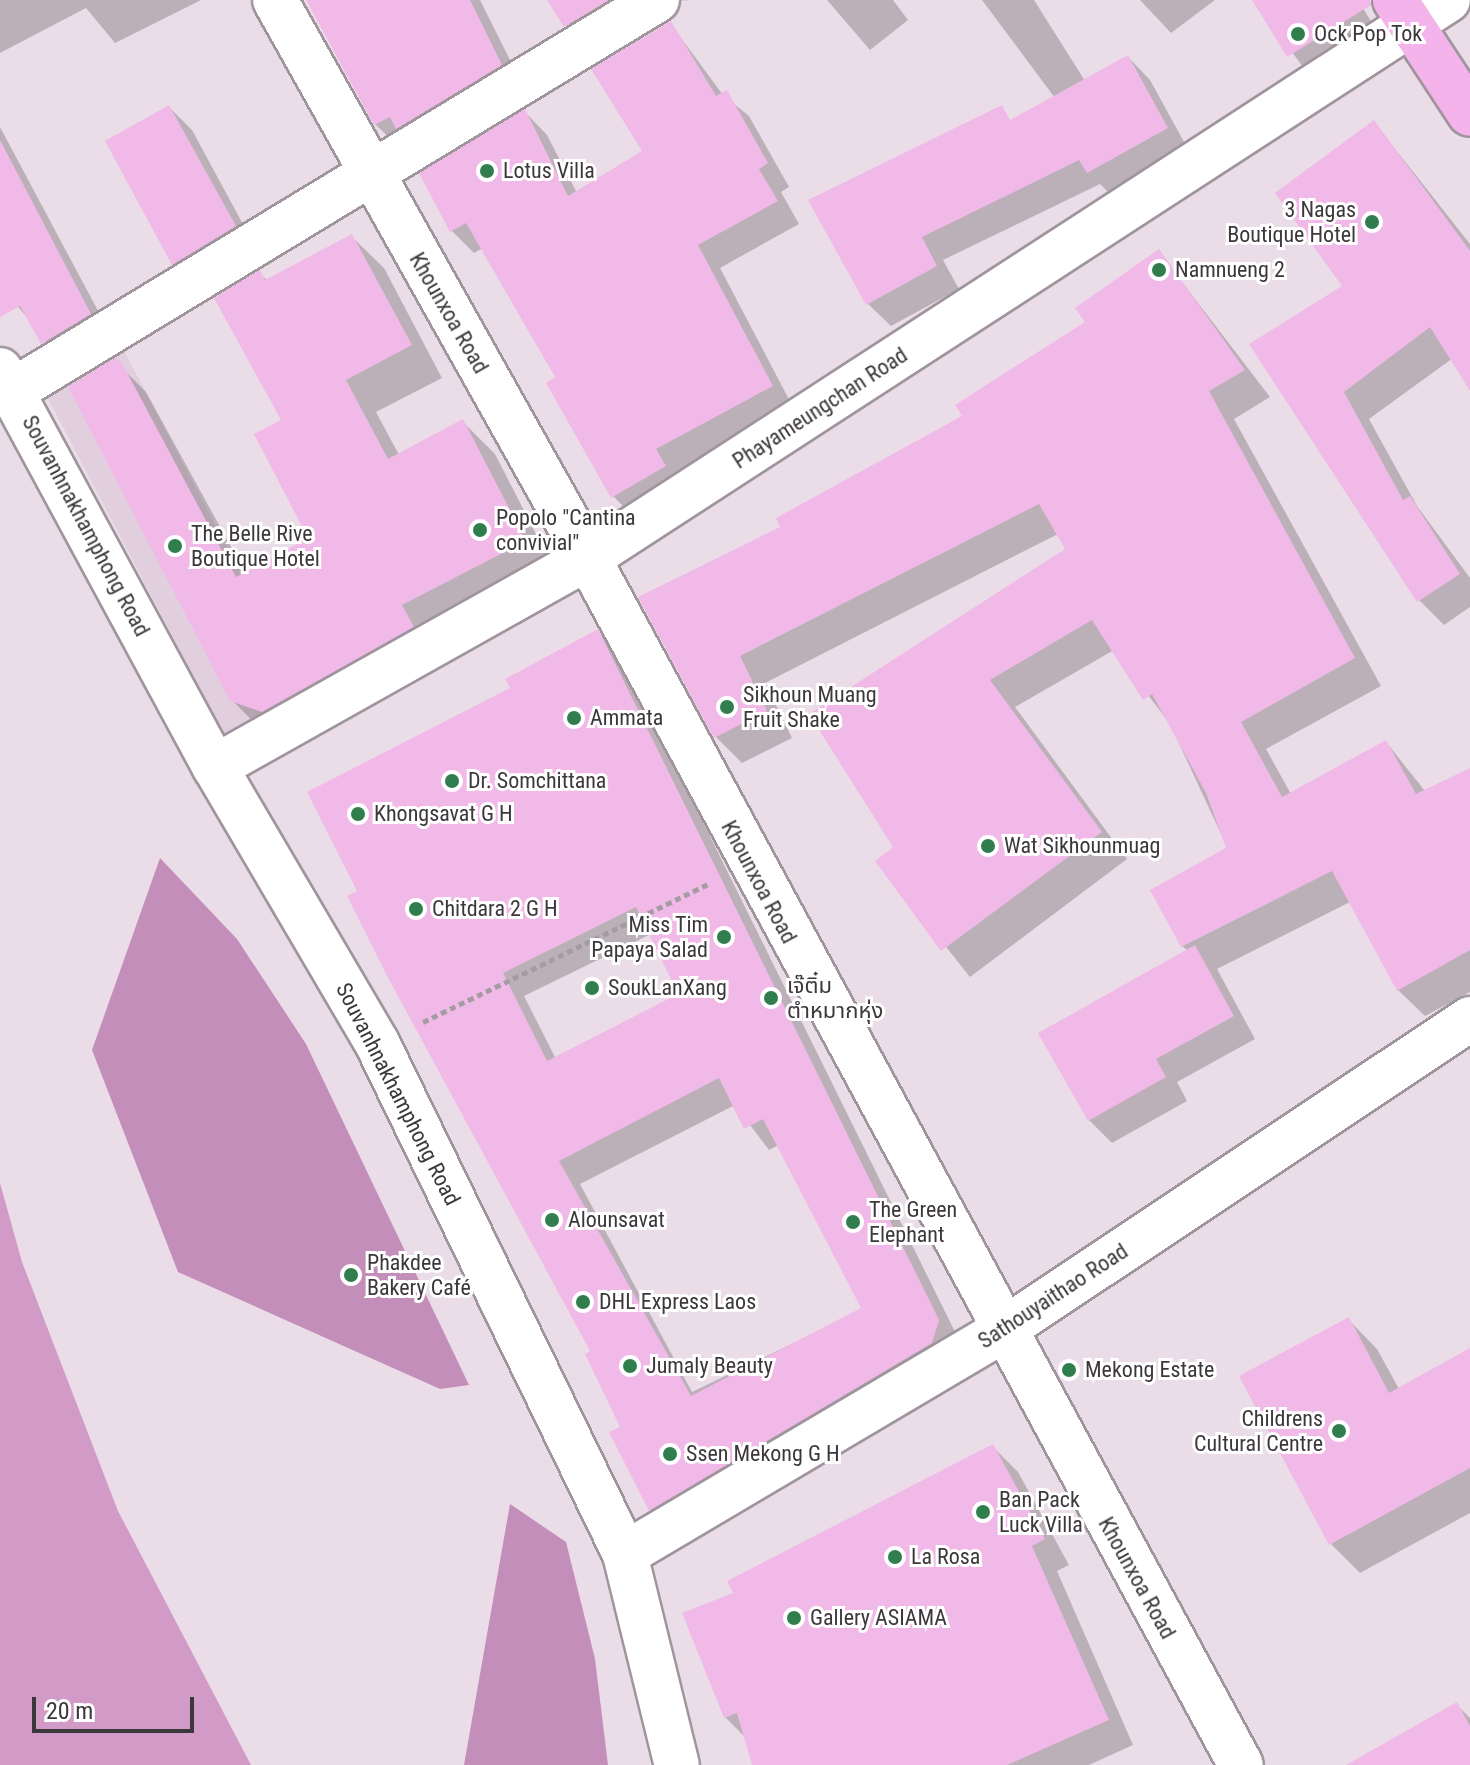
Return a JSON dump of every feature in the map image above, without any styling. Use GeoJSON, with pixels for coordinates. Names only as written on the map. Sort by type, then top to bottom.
{"type":"FeatureCollection","features":[{"type":"Feature","properties":{"kind":"main road"},"geometry":{"type":"LineString","coordinates":[[1402,12],[1470,114]]}},
{"type":"Feature","properties":{"kind":"street","name":"Khounxoa Road"},"geometry":{"type":"LineString","coordinates":[[275,0],[588,558],[1000,1332],[1241,1765]]}},
{"type":"Feature","properties":{"kind":"street"},"geometry":{"type":"LineString","coordinates":[[7,380],[657,0]]}},
{"type":"Feature","properties":{"kind":"street","name":"Phayameungchan Road"},"geometry":{"type":"LineString","coordinates":[[215,767],[588,558],[1402,12],[1448,0]]}},
{"type":"Feature","properties":{"kind":"street","name":"Souvanhnakhamphong Road"},"geometry":{"type":"LineString","coordinates":[[7,380],[215,767],[377,1043],[625,1554],[677,1765]]}},
{"type":"Feature","properties":{"kind":"street","name":"Sathouyaithao Road"},"geometry":{"type":"LineString","coordinates":[[625,1554],[1000,1332],[1470,1019]]}},
{"type":"Feature","properties":{"kind":"path"},"geometry":{"type":"LineString","coordinates":[[377,1043],[750,865]]}},
{"type":"Feature","properties":{"kind":"shaded area","name":"The Belle Rive Boutique Hotel"},"geometry":{"type":"Polygon","coordinates":[[[122,347],[308,702],[229,744],[43,389],[122,347]]]}},
{"type":"Feature","properties":{"kind":"shaded area"},"geometry":{"type":"Polygon","coordinates":[[[160,858],[237,939],[306,1044],[469,1385],[440,1389],[178,1272],[92,1050],[160,858]]]}},
{"type":"Feature","properties":{"kind":"shaded area"},"geometry":{"type":"Polygon","coordinates":[[[0,1183],[22,1262],[118,1511],[251,1765],[0,1765],[0,1183]]]}},
{"type":"Feature","properties":{"kind":"shaded area"},"geometry":{"type":"Polygon","coordinates":[[[510,1504],[566,1542],[595,1659],[608,1765],[464,1765],[510,1504]]]}},
{"type":"Feature","properties":{"kind":"building"},"geometry":{"type":"Polygon","coordinates":[[[306,0],[470,0],[502,65],[396,129],[390,117],[374,125],[306,0]]]}},
{"type":"Feature","properties":{"kind":"building"},"geometry":{"type":"Polygon","coordinates":[[[547,0],[609,0],[564,27],[547,0]]]}},
{"type":"Feature","properties":{"kind":"building","name":"Ock Pop Tok"},"geometry":{"type":"Polygon","coordinates":[[[1252,0],[1370,0],[1371,5],[1287,57],[1252,0]]]}},
{"type":"Feature","properties":{"kind":"building"},"geometry":{"type":"Polygon","coordinates":[[[671,21],[716,96],[727,90],[768,163],[759,169],[778,201],[698,245],[773,386],[656,449],[666,466],[611,498],[546,383],[555,377],[466,223],[450,232],[419,173],[525,109],[568,196],[642,151],[591,69],[671,21]]]}},
{"type":"Feature","properties":{"kind":"building"},"geometry":{"type":"Polygon","coordinates":[[[1128,55],[1168,128],[1087,173],[1079,160],[922,237],[937,266],[866,305],[808,200],[1002,105],[1010,120],[1128,55]]]}},
{"type":"Feature","properties":{"kind":"building"},"geometry":{"type":"Polygon","coordinates":[[[169,105],[236,226],[172,265],[105,141],[169,105]]]}},
{"type":"Feature","properties":{"kind":"building"},"geometry":{"type":"Polygon","coordinates":[[[1374,120],[1470,251],[1470,391],[1430,327],[1344,392],[1403,500],[1410,496],[1460,574],[1417,602],[1249,344],[1342,286],[1275,193],[1374,120]]]}},
{"type":"Feature","properties":{"kind":"building"},"geometry":{"type":"Polygon","coordinates":[[[0,140],[91,314],[41,344],[20,306],[0,317],[0,140]]]}},
{"type":"Feature","properties":{"kind":"building"},"geometry":{"type":"Polygon","coordinates":[[[352,234],[412,345],[346,380],[388,459],[463,419],[526,541],[402,605],[414,627],[262,712],[230,701],[68,387],[115,358],[122,363],[236,577],[308,538],[254,434],[281,420],[214,298],[260,270],[265,280],[352,234]]]}},
{"type":"Feature","properties":{"kind":"building"},"geometry":{"type":"Polygon","coordinates":[[[1159,249],[1245,370],[1209,391],[1355,658],[1241,722],[1282,797],[1386,740],[1416,794],[1470,768],[1470,950],[1397,991],[1332,871],[1181,947],[1150,890],[1226,848],[1206,793],[1152,694],[1143,700],[1092,620],[990,680],[1102,832],[941,951],[875,861],[893,847],[809,714],[1065,549],[1039,504],[740,656],[767,711],[714,738],[638,597],[780,527],[776,518],[962,416],[955,405],[1085,322],[1075,308],[1159,249]]]}},
{"type":"Feature","properties":{"kind":"building"},"geometry":{"type":"Polygon","coordinates":[[[598,629],[939,1320],[932,1343],[649,1511],[609,1432],[620,1427],[585,1354],[590,1351],[385,972],[347,896],[357,891],[307,792],[510,688],[505,679],[598,629]],[[636,907],[503,973],[547,1061],[678,994],[636,907]],[[719,1078],[559,1161],[691,1396],[861,1308],[763,1119],[744,1129],[719,1078]]]}},
{"type":"Feature","properties":{"kind":"building"},"geometry":{"type":"Polygon","coordinates":[[[1195,945],[1234,1016],[1156,1059],[1166,1077],[1088,1121],[1038,1033],[1195,945]]]}},
{"type":"Feature","properties":{"kind":"building","name":"Childrens Cultural Centre"},"geometry":{"type":"Polygon","coordinates":[[[1349,1317],[1389,1393],[1470,1348],[1470,1468],[1329,1545],[1239,1376],[1349,1317]]]}},
{"type":"Feature","properties":{"kind":"building"},"geometry":{"type":"Polygon","coordinates":[[[993,1444],[1045,1539],[1032,1546],[1109,1720],[1007,1765],[752,1765],[737,1713],[724,1718],[682,1613],[733,1593],[727,1581],[993,1444]]]}},
{"type":"Feature","properties":{"kind":"building"},"geometry":{"type":"Polygon","coordinates":[[[1457,1702],[1470,1726],[1470,1765],[1346,1765],[1457,1702]]]}},
{"type":"Feature","properties":{"kind":"place","name":"Ock Pop Tok"},"geometry":{"type":"Point","coordinates":[1298,34]}},
{"type":"Feature","properties":{"kind":"place","name":"Lotus Villa"},"geometry":{"type":"Point","coordinates":[487,171]}},
{"type":"Feature","properties":{"kind":"place","name":"3 Nagas Boutique Hotel"},"geometry":{"type":"Point","coordinates":[1372,222]}},
{"type":"Feature","properties":{"kind":"place","name":"Namnueng 2"},"geometry":{"type":"Point","coordinates":[1159,270]}},
{"type":"Feature","properties":{"kind":"place","name":"Popolo \"Cantina convivial\""},"geometry":{"type":"Point","coordinates":[480,530]}},
{"type":"Feature","properties":{"kind":"place","name":"The Belle Rive Boutique Hotel"},"geometry":{"type":"Point","coordinates":[175,546]}},
{"type":"Feature","properties":{"kind":"place","name":"Sikhoun Muang Fruit Shake"},"geometry":{"type":"Point","coordinates":[727,707]}},
{"type":"Feature","properties":{"kind":"place","name":"Ammata"},"geometry":{"type":"Point","coordinates":[574,718]}},
{"type":"Feature","properties":{"kind":"place","name":"Dr. Somchittana"},"geometry":{"type":"Point","coordinates":[452,781]}},
{"type":"Feature","properties":{"kind":"place","name":"Khongsavat G H"},"geometry":{"type":"Point","coordinates":[358,814]}},
{"type":"Feature","properties":{"kind":"place","name":"Wat Sikhounmuag"},"geometry":{"type":"Point","coordinates":[988,846]}},
{"type":"Feature","properties":{"kind":"place","name":"Chitdara 2 G H"},"geometry":{"type":"Point","coordinates":[416,909]}},
{"type":"Feature","properties":{"kind":"place","name":"Miss Tim Papaya Salad"},"geometry":{"type":"Point","coordinates":[724,937]}},
{"type":"Feature","properties":{"kind":"place","name":"SoukLanXang"},"geometry":{"type":"Point","coordinates":[592,988]}},
{"type":"Feature","properties":{"kind":"place","name":"เจ๊ติ๋ม ตำหมากหุ่ง"},"geometry":{"type":"Point","coordinates":[771,998]}},
{"type":"Feature","properties":{"kind":"place","name":"Alounsavat"},"geometry":{"type":"Point","coordinates":[552,1220]}},
{"type":"Feature","properties":{"kind":"place","name":"The Green Elephant"},"geometry":{"type":"Point","coordinates":[853,1222]}},
{"type":"Feature","properties":{"kind":"place","name":"Phakdee Bakery Café"},"geometry":{"type":"Point","coordinates":[351,1275]}},
{"type":"Feature","properties":{"kind":"place","name":"DHL Express Laos"},"geometry":{"type":"Point","coordinates":[583,1302]}},
{"type":"Feature","properties":{"kind":"place","name":"Jumaly Beauty"},"geometry":{"type":"Point","coordinates":[630,1366]}},
{"type":"Feature","properties":{"kind":"place","name":"Mekong Estate"},"geometry":{"type":"Point","coordinates":[1069,1370]}},
{"type":"Feature","properties":{"kind":"place","name":"Childrens Cultural Centre"},"geometry":{"type":"Point","coordinates":[1339,1431]}},
{"type":"Feature","properties":{"kind":"place","name":"Ssen Mekong G H"},"geometry":{"type":"Point","coordinates":[670,1454]}},
{"type":"Feature","properties":{"kind":"place","name":"Ban Pack Luck Villa"},"geometry":{"type":"Point","coordinates":[983,1512]}},
{"type":"Feature","properties":{"kind":"place","name":"La Rosa"},"geometry":{"type":"Point","coordinates":[895,1557]}},
{"type":"Feature","properties":{"kind":"place","name":"Gallery ASIAMA"},"geometry":{"type":"Point","coordinates":[794,1618]}}]}
